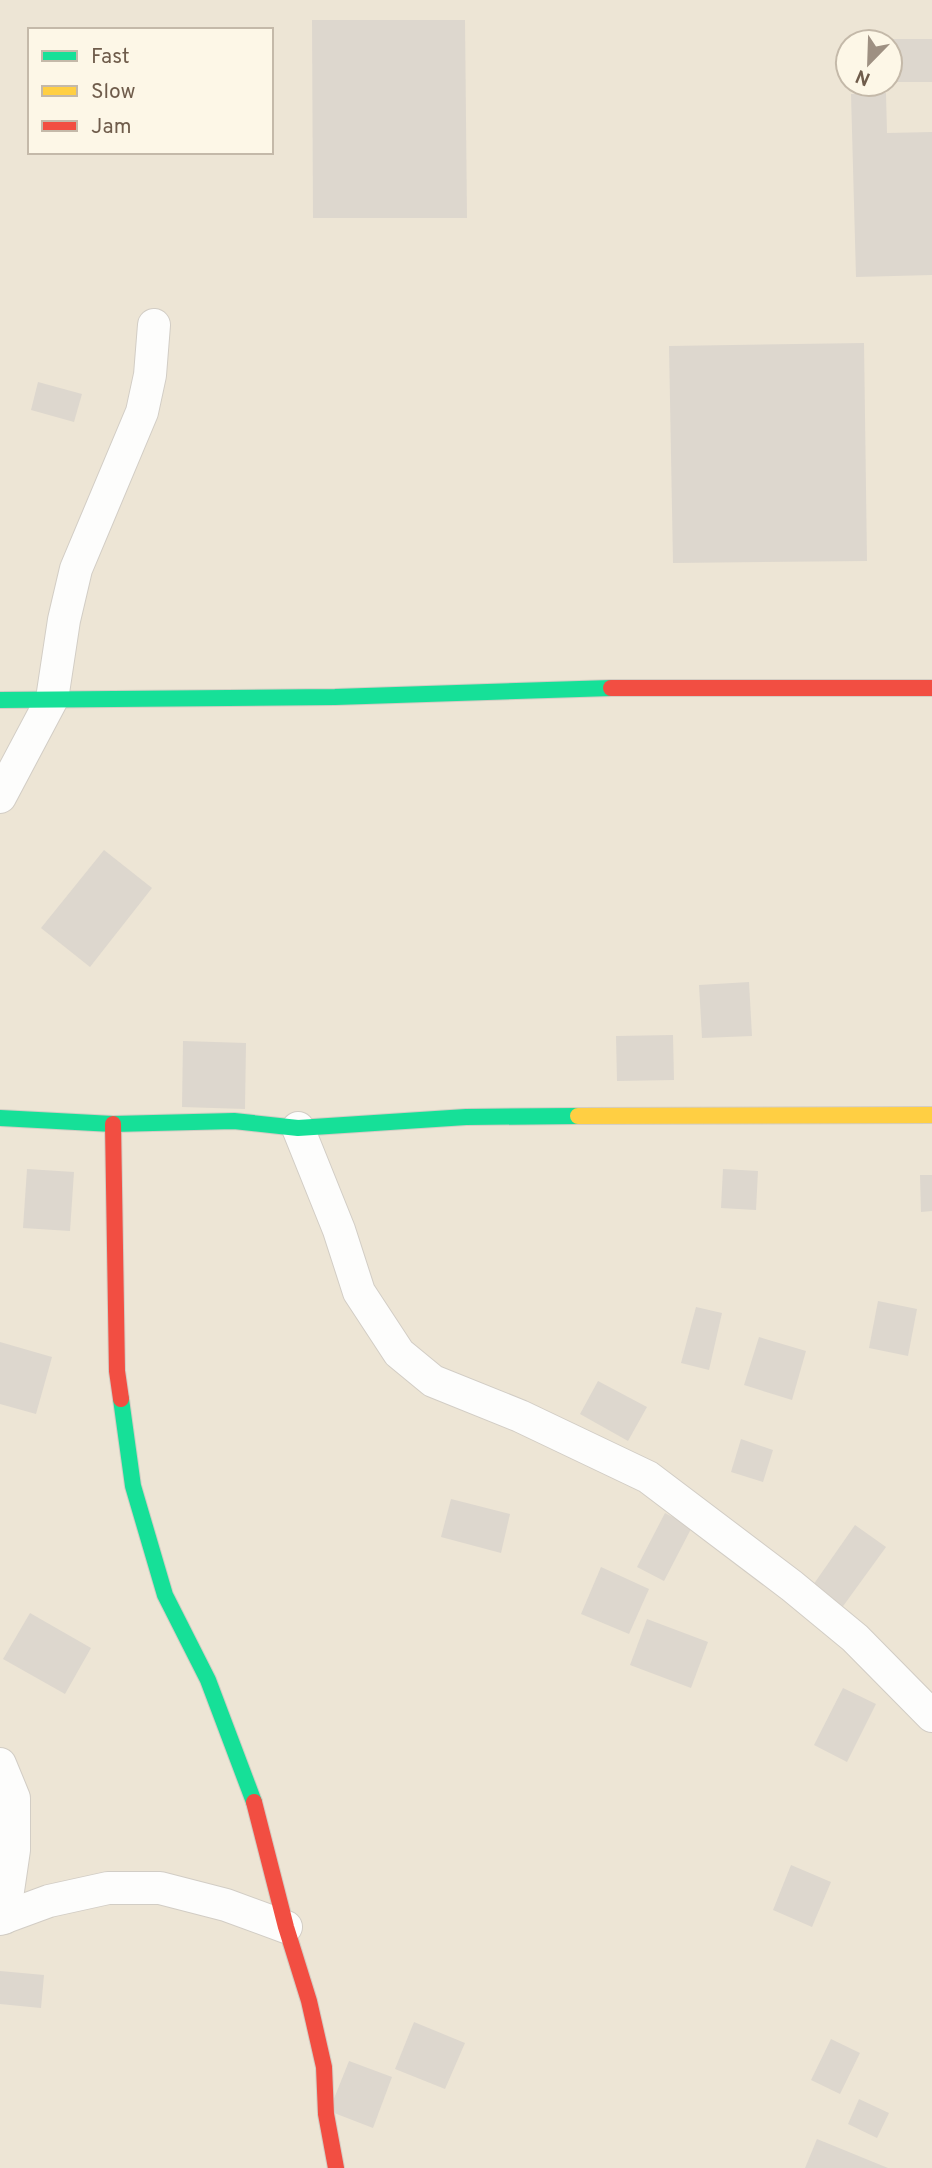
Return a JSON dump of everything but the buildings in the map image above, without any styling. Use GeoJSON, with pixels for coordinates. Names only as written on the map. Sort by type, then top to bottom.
{"type":"FeatureCollection","features":[{"type":"Feature","properties":{"kind":"street"},"geometry":{"type":"LineString","coordinates":[[0,797],[52,699],[64,620],[76,569],[142,412],[150,375],[154,325]]}},
{"type":"Feature","properties":{"kind":"street"},"geometry":{"type":"LineString","coordinates":[[0,700],[335,697],[578,688],[932,688]]}},
{"type":"Feature","properties":{"kind":"street"},"geometry":{"type":"LineString","coordinates":[[0,1118],[113,1124],[234,1121],[298,1128],[466,1117],[932,1115]]}},
{"type":"Feature","properties":{"kind":"street"},"geometry":{"type":"LineString","coordinates":[[113,1124],[117,1371],[133,1486],[165,1595],[208,1680],[257,1811],[286,1927],[309,2001],[324,2067],[326,2113],[336,2168]]}},
{"type":"Feature","properties":{"kind":"street"},"geometry":{"type":"LineString","coordinates":[[298,1128],[339,1230],[359,1292],[399,1353],[433,1381],[520,1416],[648,1477],[792,1586],[855,1638],[932,1716]]}},
{"type":"Feature","properties":{"kind":"street"},"geometry":{"type":"LineString","coordinates":[[0,1764],[14,1798],[14,1850],[2,1919]]}},
{"type":"Feature","properties":{"kind":"street"},"geometry":{"type":"LineString","coordinates":[[2,1919],[49,1901],[108,1888],[160,1888],[226,1905],[286,1927]]}},
{"type":"Feature","properties":{"kind":"shaded area"},"geometry":{"type":"Polygon","coordinates":[[[0,0],[932,0],[932,2168],[0,2168],[0,0]]]}},
{"type":"Feature","properties":{"kind":"traffic: fast"},"geometry":{"type":"LineString","coordinates":[[0,700],[335,697],[611,688]]}},
{"type":"Feature","properties":{"kind":"traffic: fast"},"geometry":{"type":"LineString","coordinates":[[0,1118],[113,1124],[234,1121],[298,1128],[466,1117],[578,1116]]}},
{"type":"Feature","properties":{"kind":"traffic: fast"},"geometry":{"type":"LineString","coordinates":[[121,1399],[133,1486],[165,1595],[208,1680],[254,1802]]}},
{"type":"Feature","properties":{"kind":"traffic: slow"},"geometry":{"type":"LineString","coordinates":[[578,1116],[932,1115]]}},
{"type":"Feature","properties":{"kind":"traffic: jam"},"geometry":{"type":"LineString","coordinates":[[611,688],[932,688]]}},
{"type":"Feature","properties":{"kind":"traffic: jam"},"geometry":{"type":"LineString","coordinates":[[113,1124],[117,1371],[121,1399]]}},
{"type":"Feature","properties":{"kind":"traffic: jam"},"geometry":{"type":"LineString","coordinates":[[254,1802],[286,1927],[309,2001],[324,2067],[326,2114],[336,2168]]}}]}
